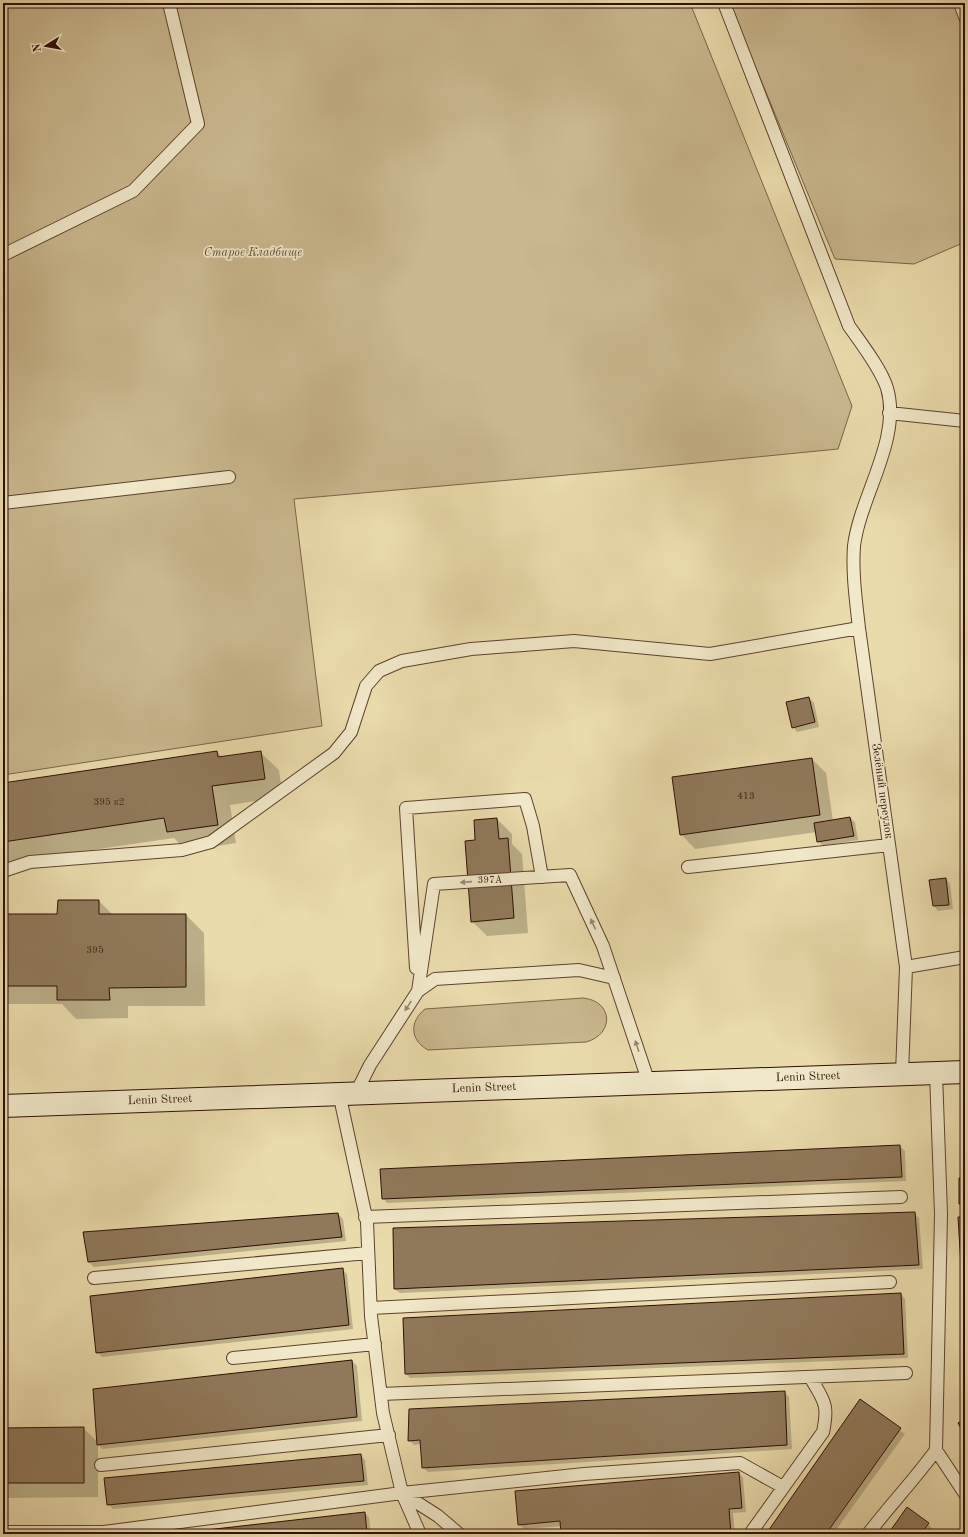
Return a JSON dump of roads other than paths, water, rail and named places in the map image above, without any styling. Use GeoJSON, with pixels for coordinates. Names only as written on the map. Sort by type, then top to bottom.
{"type":"FeatureCollection","features":[{"type":"Feature","properties":{"kind":"main road","name":"Lenin Street"},"geometry":{"type":"LineString","coordinates":[[3,1106],[965,1072]]}},
{"type":"Feature","properties":{"kind":"lane"},"geometry":{"type":"LineString","coordinates":[[3,255],[133,192],[198,124],[169,3]]}},
{"type":"Feature","properties":{"kind":"lane","name":"Зелёный переулок"},"geometry":{"type":"LineString","coordinates":[[724,3],[849,326],[868,352],[887,388],[890,413],[884,453],[862,509],[854,546],[854,578],[859,628],[906,967],[902,1074]]}},
{"type":"Feature","properties":{"kind":"lane"},"geometry":{"type":"LineString","coordinates":[[960,3],[965,17]]}},
{"type":"Feature","properties":{"kind":"lane"},"geometry":{"type":"LineString","coordinates":[[890,413],[965,421]]}},
{"type":"Feature","properties":{"kind":"lane"},"geometry":{"type":"LineString","coordinates":[[3,503],[229,477]]}},
{"type":"Feature","properties":{"kind":"lane"},"geometry":{"type":"LineString","coordinates":[[3,870],[30,862],[182,850],[211,842],[334,753],[351,732],[366,686],[379,670],[402,661],[471,649],[574,641],[710,654],[859,628]]}},
{"type":"Feature","properties":{"kind":"lane"},"geometry":{"type":"LineString","coordinates":[[418,991],[406,808],[525,799],[533,826],[542,877]]}},
{"type":"Feature","properties":{"kind":"lane"},"geometry":{"type":"LineString","coordinates":[[688,867],[889,845]]}},
{"type":"Feature","properties":{"kind":"lane"},"geometry":{"type":"LineString","coordinates":[[418,991],[434,884],[570,875],[603,946],[649,1083]]}},
{"type":"Feature","properties":{"kind":"lane"},"geometry":{"type":"LineString","coordinates":[[906,967],[965,957]]}},
{"type":"Feature","properties":{"kind":"lane"},"geometry":{"type":"LineString","coordinates":[[420,1534],[402,1493],[381,1394],[371,1308],[365,1217],[348,1093],[370,1065],[418,991],[435,979],[580,970],[614,978]]}},
{"type":"Feature","properties":{"kind":"lane"},"geometry":{"type":"LineString","coordinates":[[936,1073],[941,1214],[936,1450],[965,1494]]}},
{"type":"Feature","properties":{"kind":"lane"},"geometry":{"type":"LineString","coordinates":[[365,1217],[902,1197]]}},
{"type":"Feature","properties":{"kind":"lane"},"geometry":{"type":"LineString","coordinates":[[94,1278],[368,1253]]}},
{"type":"Feature","properties":{"kind":"lane"},"geometry":{"type":"LineString","coordinates":[[371,1308],[890,1282]]}},
{"type":"Feature","properties":{"kind":"lane"},"geometry":{"type":"LineString","coordinates":[[233,1358],[375,1344]]}},
{"type":"Feature","properties":{"kind":"lane"},"geometry":{"type":"LineString","coordinates":[[381,1394],[906,1373]]}},
{"type":"Feature","properties":{"kind":"lane"},"geometry":{"type":"LineString","coordinates":[[750,1534],[823,1432],[827,1413],[823,1399],[810,1377]]}},
{"type":"Feature","properties":{"kind":"lane"},"geometry":{"type":"LineString","coordinates":[[101,1465],[389,1435]]}},
{"type":"Feature","properties":{"kind":"lane"},"geometry":{"type":"LineString","coordinates":[[868,1534],[936,1450]]}},
{"type":"Feature","properties":{"kind":"lane"},"geometry":{"type":"LineString","coordinates":[[3,1532],[104,1532],[402,1493],[584,1474],[740,1464],[783,1487]]}},
{"type":"Feature","properties":{"kind":"lane"},"geometry":{"type":"LineString","coordinates":[[402,1493],[438,1516],[459,1534]]}},
{"type":"Feature","properties":{"kind":"park label","name":"Старое Кладбище"},"geometry":{"type":"Point","coordinates":[253,253]}}]}
